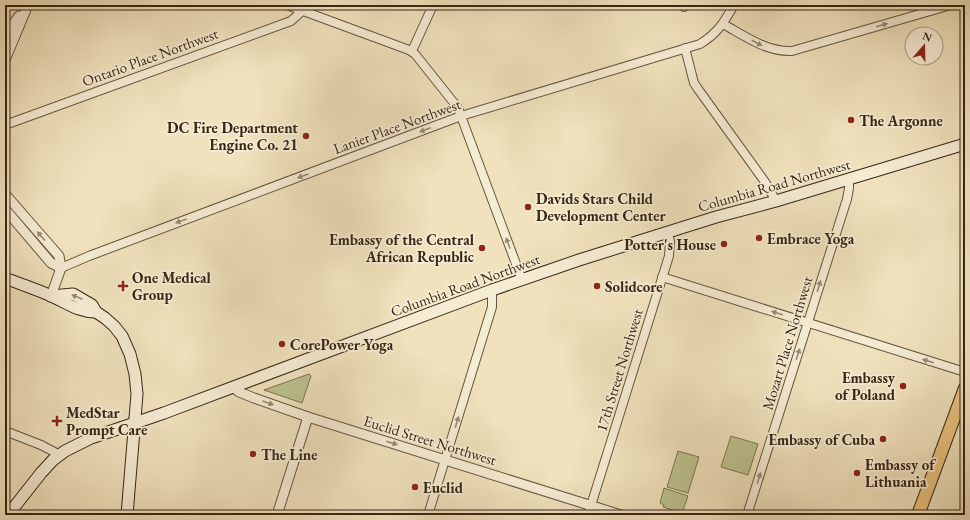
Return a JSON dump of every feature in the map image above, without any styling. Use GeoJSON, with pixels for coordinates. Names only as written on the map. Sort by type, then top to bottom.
{"type":"FeatureCollection","features":[{"type":"Feature","properties":{"kind":"main road","name":"Columbia Road Northwest"},"geometry":{"type":"LineString","coordinates":[[8,515],[41,473],[60,455],[91,438],[233,387],[492,290],[579,260],[666,232],[776,201],[965,144]]}},
{"type":"Feature","properties":{"kind":"main road"},"geometry":{"type":"LineString","coordinates":[[5,278],[51,296],[69,306],[89,312],[96,312],[110,322],[125,342],[130,354],[137,386],[127,515]]}},
{"type":"Feature","properties":{"kind":"main road"},"geometry":{"type":"LineString","coordinates":[[918,515],[965,388]]}},
{"type":"Feature","properties":{"kind":"street"},"geometry":{"type":"LineString","coordinates":[[287,5],[412,51],[454,102],[462,116],[522,280]]}},
{"type":"Feature","properties":{"kind":"street"},"geometry":{"type":"LineString","coordinates":[[412,51],[433,5]]}},
{"type":"Feature","properties":{"kind":"street","name":"Lanier Place Northwest"},"geometry":{"type":"LineString","coordinates":[[61,268],[89,256],[462,116],[704,41],[712,36],[723,24],[734,5]]}},
{"type":"Feature","properties":{"kind":"street"},"geometry":{"type":"LineString","coordinates":[[723,24],[765,47],[780,51],[792,51],[951,5]]}},
{"type":"Feature","properties":{"kind":"street"},"geometry":{"type":"LineString","coordinates":[[5,36],[19,16],[27,8]]}},
{"type":"Feature","properties":{"kind":"street"},"geometry":{"type":"LineString","coordinates":[[5,60],[27,8]]}},
{"type":"Feature","properties":{"kind":"street","name":"Ontario Place Northwest"},"geometry":{"type":"LineString","coordinates":[[5,125],[291,21],[302,11]]}},
{"type":"Feature","properties":{"kind":"street"},"geometry":{"type":"LineString","coordinates":[[5,39],[10,48]]}},
{"type":"Feature","properties":{"kind":"street"},"geometry":{"type":"LineString","coordinates":[[685,48],[694,83],[756,170],[776,201]]}},
{"type":"Feature","properties":{"kind":"street","name":"Mozart Place Northwest"},"geometry":{"type":"LineString","coordinates":[[747,515],[847,199],[849,179]]}},
{"type":"Feature","properties":{"kind":"street"},"geometry":{"type":"LineString","coordinates":[[5,194],[59,256],[61,268],[51,296]]}},
{"type":"Feature","properties":{"kind":"street"},"geometry":{"type":"LineString","coordinates":[[5,209],[51,263],[61,268]]}},
{"type":"Feature","properties":{"kind":"street","name":"17th Street Northwest"},"geometry":{"type":"LineString","coordinates":[[588,515],[670,251],[670,241],[666,232]]}},
{"type":"Feature","properties":{"kind":"street"},"geometry":{"type":"LineString","coordinates":[[662,277],[965,372]]}},
{"type":"Feature","properties":{"kind":"street"},"geometry":{"type":"LineString","coordinates":[[428,515],[492,307],[492,290]]}},
{"type":"Feature","properties":{"kind":"street","name":"Euclid Street Northwest"},"geometry":{"type":"LineString","coordinates":[[233,387],[239,392],[254,398],[308,417],[621,515]]}},
{"type":"Feature","properties":{"kind":"street"},"geometry":{"type":"LineString","coordinates":[[278,515],[308,417]]}},
{"type":"Feature","properties":{"kind":"street"},"geometry":{"type":"LineString","coordinates":[[5,432],[41,445],[60,455]]}},
{"type":"Feature","properties":{"kind":"green space"},"geometry":{"type":"Polygon","coordinates":[[[309,374],[311,376],[302,403],[264,390],[309,374]]]}},
{"type":"Feature","properties":{"kind":"green space"},"geometry":{"type":"Polygon","coordinates":[[[731,436],[758,444],[748,475],[721,467],[731,436]]]}},
{"type":"Feature","properties":{"kind":"green space"},"geometry":{"type":"Polygon","coordinates":[[[678,451],[699,457],[688,493],[667,487],[678,451]]]}},
{"type":"Feature","properties":{"kind":"green space"},"geometry":{"type":"Polygon","coordinates":[[[664,488],[688,496],[682,513],[663,507],[664,505],[660,503],[664,488]]]}},
{"type":"Feature","properties":{"kind":"place","name":"The Argonne"},"geometry":{"type":"Point","coordinates":[851,120]}},
{"type":"Feature","properties":{"kind":"place","name":"DC Fire Department Engine Co. 21"},"geometry":{"type":"Point","coordinates":[306,136]}},
{"type":"Feature","properties":{"kind":"place","name":"Davids Stars Child Development Center"},"geometry":{"type":"Point","coordinates":[528,207]}},
{"type":"Feature","properties":{"kind":"place","name":"Embrace Yoga"},"geometry":{"type":"Point","coordinates":[759,238]}},
{"type":"Feature","properties":{"kind":"place","name":"Potter's House"},"geometry":{"type":"Point","coordinates":[724,244]}},
{"type":"Feature","properties":{"kind":"place","name":"Embassy of the Central African Republic"},"geometry":{"type":"Point","coordinates":[482,248]}},
{"type":"Feature","properties":{"kind":"place","name":"One Medical Group"},"geometry":{"type":"Point","coordinates":[123,286]}},
{"type":"Feature","properties":{"kind":"place","name":"Solidcore"},"geometry":{"type":"Point","coordinates":[597,286]}},
{"type":"Feature","properties":{"kind":"place","name":"CorePower Yoga"},"geometry":{"type":"Point","coordinates":[282,344]}},
{"type":"Feature","properties":{"kind":"place","name":"Embassy of Poland"},"geometry":{"type":"Point","coordinates":[903,386]}},
{"type":"Feature","properties":{"kind":"place","name":"MedStar Prompt Care"},"geometry":{"type":"Point","coordinates":[57,421]}},
{"type":"Feature","properties":{"kind":"place","name":"Embassy of Cuba"},"geometry":{"type":"Point","coordinates":[883,439]}},
{"type":"Feature","properties":{"kind":"place","name":"The Line"},"geometry":{"type":"Point","coordinates":[253,454]}},
{"type":"Feature","properties":{"kind":"place","name":"Embassy of Lithuania"},"geometry":{"type":"Point","coordinates":[857,473]}},
{"type":"Feature","properties":{"kind":"place","name":"Euclid"},"geometry":{"type":"Point","coordinates":[415,487]}}]}
